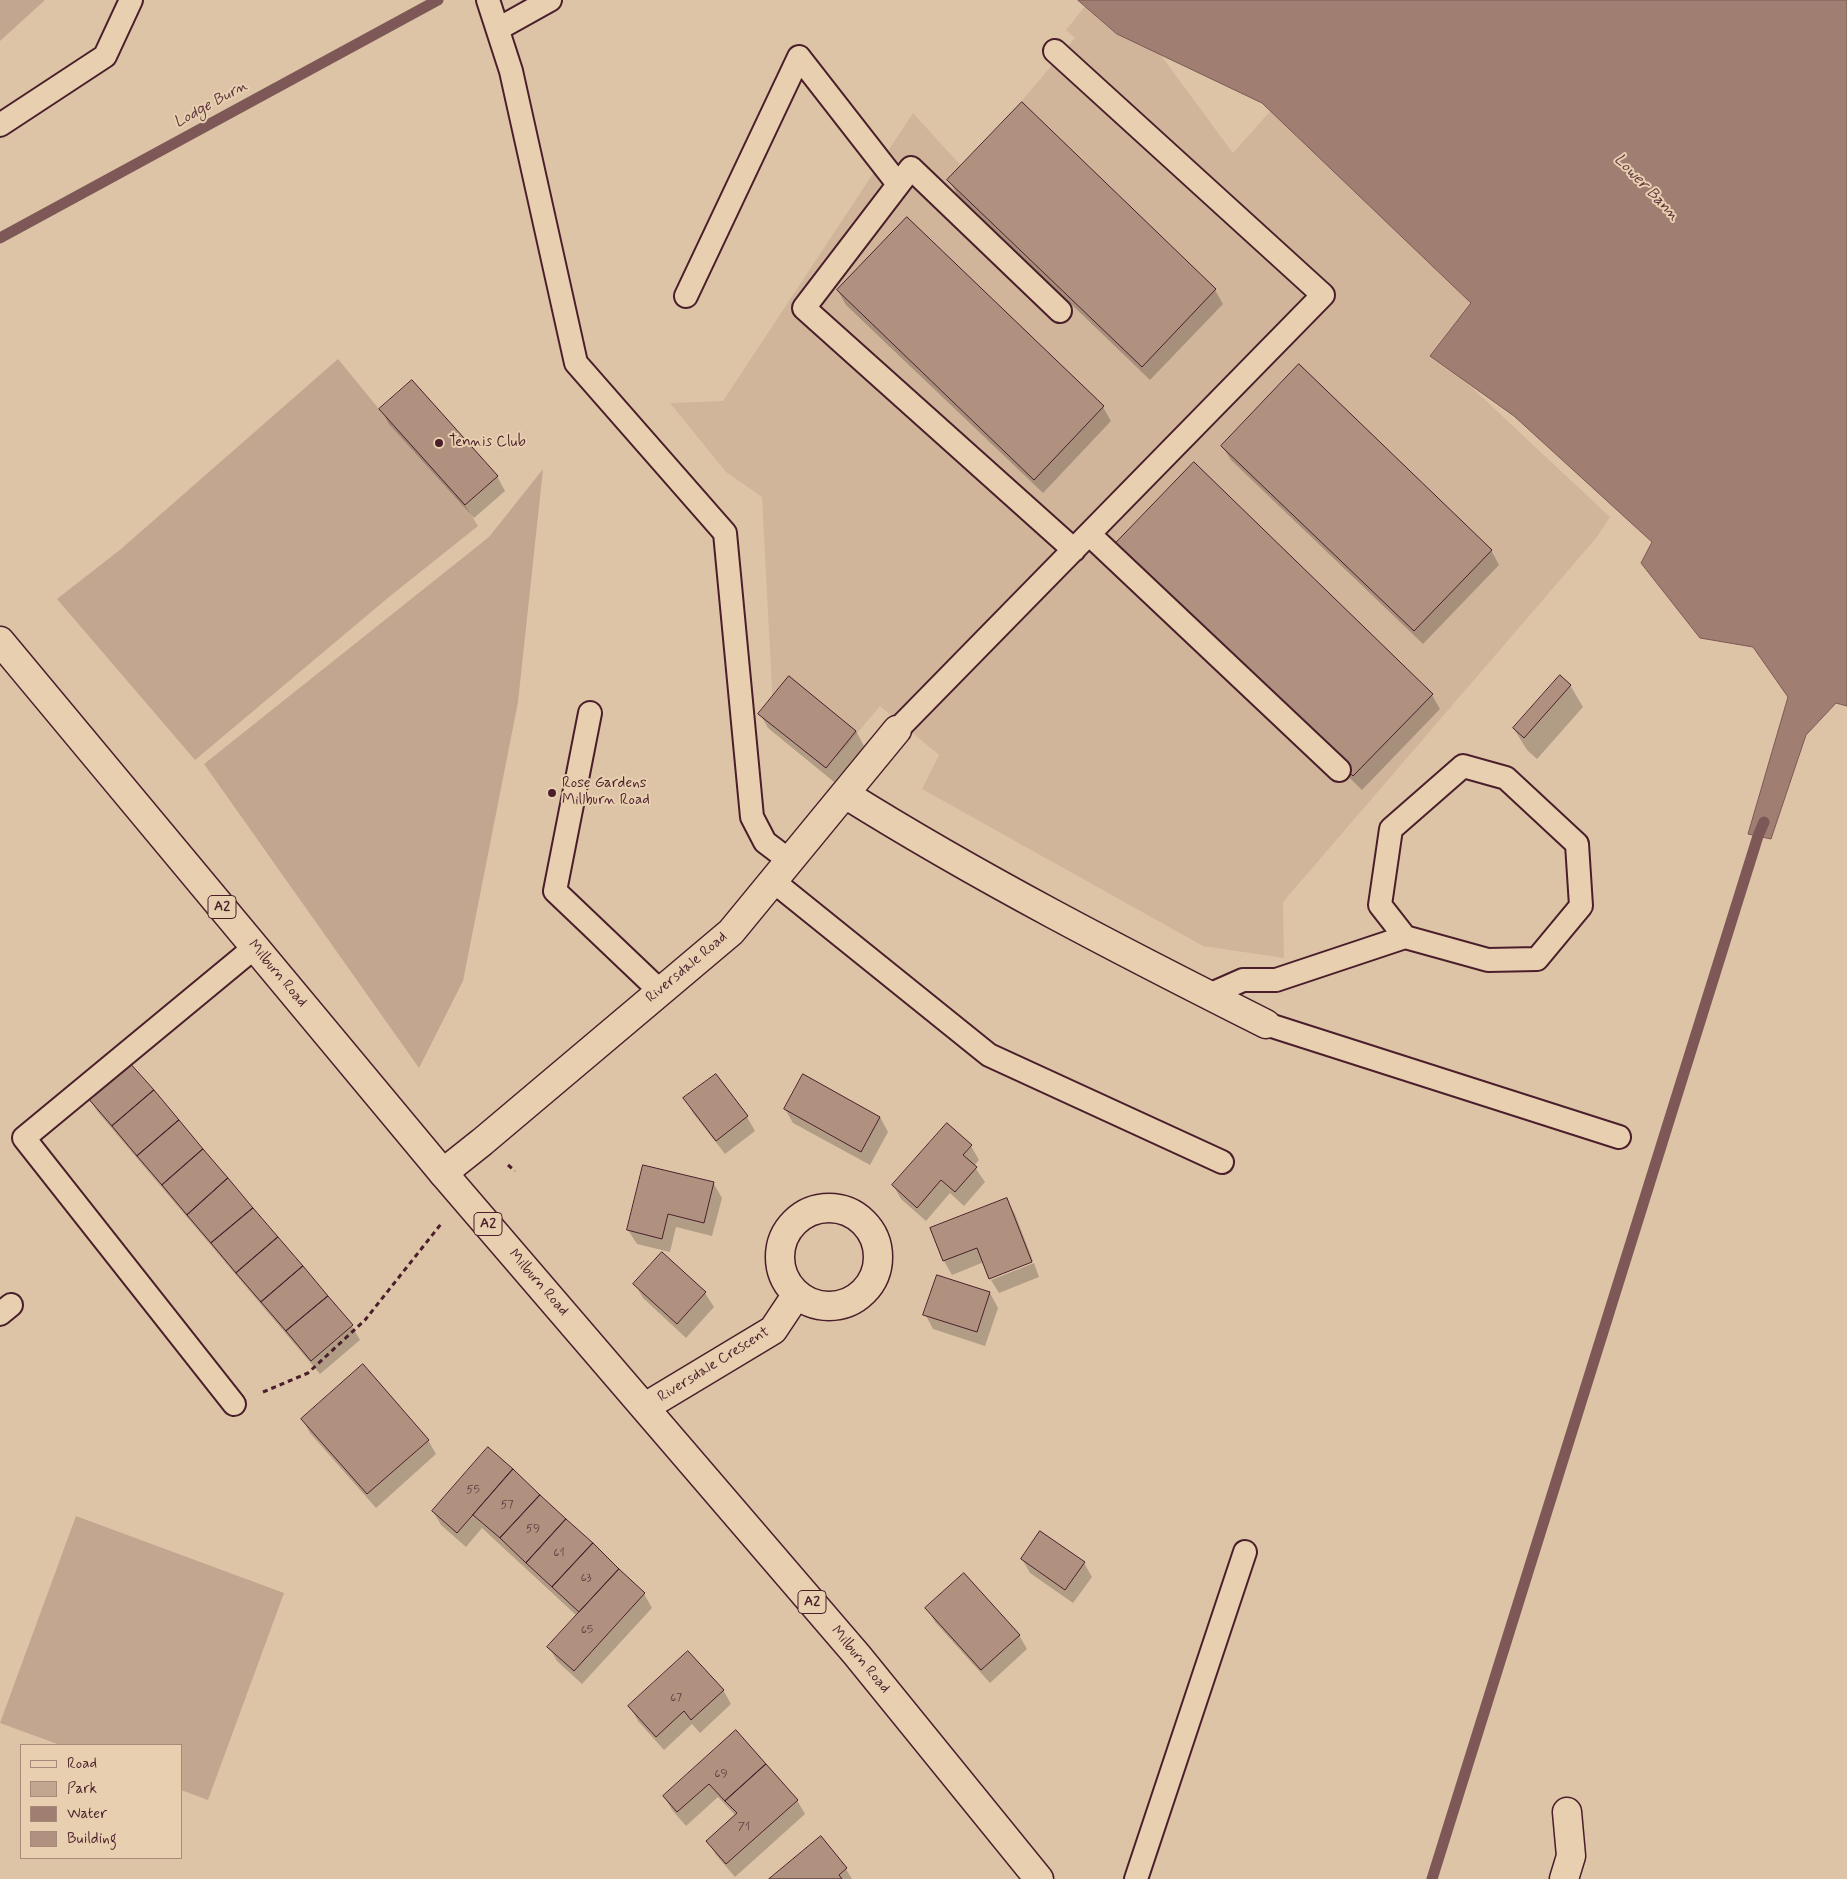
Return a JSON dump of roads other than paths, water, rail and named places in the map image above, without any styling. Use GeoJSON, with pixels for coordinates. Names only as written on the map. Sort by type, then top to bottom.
{"type":"FeatureCollection","features":[{"type":"Feature","properties":{"kind":"main road","name":"Milburn Road"},"geometry":{"type":"LineString","coordinates":[[0,641],[443,1173],[646,1407],[851,1648],[1039,1879]]}},
{"type":"Feature","properties":{"kind":"main road","name":"Riversdale Road"},"geometry":{"type":"LineString","coordinates":[[443,1173],[731,932],[897,730]]}},
{"type":"Feature","properties":{"kind":"main road"},"geometry":{"type":"LineString","coordinates":[[845,794],[915,838],[1096,938],[1266,1024]]}},
{"type":"Feature","properties":{"kind":"main road","name":"Riversdale Crescent"},"geometry":{"type":"LineString","coordinates":[[646,1407],[772,1330],[797,1294]]}},
{"type":"Feature","properties":{"kind":"main road"},"geometry":{"type":"LineString","coordinates":[[1564,1879],[1571,1856],[1567,1812]]}},
{"type":"Feature","properties":{"kind":"lane"},"geometry":{"type":"LineString","coordinates":[[0,125],[105,56],[131,0]]}},
{"type":"Feature","properties":{"kind":"lane"},"geometry":{"type":"LineString","coordinates":[[488,0],[511,71],[576,362],[725,533],[752,817],[781,871],[989,1054],[1222,1162]]}},
{"type":"Feature","properties":{"kind":"lane"},"geometry":{"type":"LineString","coordinates":[[498,29],[550,0]]}},
{"type":"Feature","properties":{"kind":"lane"},"geometry":{"type":"LineString","coordinates":[[897,730],[1322,295],[1055,51]]}},
{"type":"Feature","properties":{"kind":"lane"},"geometry":{"type":"LineString","coordinates":[[686,296],[799,58],[898,184]]}},
{"type":"Feature","properties":{"kind":"lane"},"geometry":{"type":"LineString","coordinates":[[1060,311],[911,168],[804,308],[1074,550]]}},
{"type":"Feature","properties":{"kind":"lane"},"geometry":{"type":"LineString","coordinates":[[1089,534],[1339,770]]}},
{"type":"Feature","properties":{"kind":"lane"},"geometry":{"type":"LineString","coordinates":[[590,713],[555,891],[660,991]]}},
{"type":"Feature","properties":{"kind":"lane"},"geometry":{"type":"LineString","coordinates":[[1209,995],[1243,980],[1276,980],[1405,937],[1488,960],[1537,959],[1581,906],[1577,844],[1506,778],[1463,766],[1391,829],[1380,905],[1405,937]]}},
{"type":"Feature","properties":{"kind":"lane"},"geometry":{"type":"LineString","coordinates":[[234,1404],[24,1138],[255,946]]}},
{"type":"Feature","properties":{"kind":"lane"},"geometry":{"type":"LineString","coordinates":[[1266,1024],[1619,1137]]}},
{"type":"Feature","properties":{"kind":"lane"},"geometry":{"type":"LineString","coordinates":[[1136,1879],[1245,1552]]}},
{"type":"Feature","properties":{"kind":"water","name":"Lower Bann"},"geometry":{"type":"Polygon","coordinates":[[[1078,0],[1847,0],[1847,706],[1836,703],[1806,735],[1771,839],[1748,834],[1788,697],[1753,647],[1700,638],[1641,563],[1652,542],[1514,416],[1430,356],[1471,303],[1262,103],[1117,34],[1078,0]]]}},
{"type":"Feature","properties":{"kind":"waterway","name":"Lodge Burn"},"geometry":{"type":"LineString","coordinates":[[0,238],[438,0]]}},
{"type":"Feature","properties":{"kind":"waterway"},"geometry":{"type":"LineString","coordinates":[[1432,1879],[1758,836],[1764,822]]}},
{"type":"Feature","properties":{"kind":"place","name":"Tennis Club"},"geometry":{"type":"Point","coordinates":[439,443]}},
{"type":"Feature","properties":{"kind":"place","name":"Rose Gardens Millburn Road"},"geometry":{"type":"Point","coordinates":[552,793]}}]}
